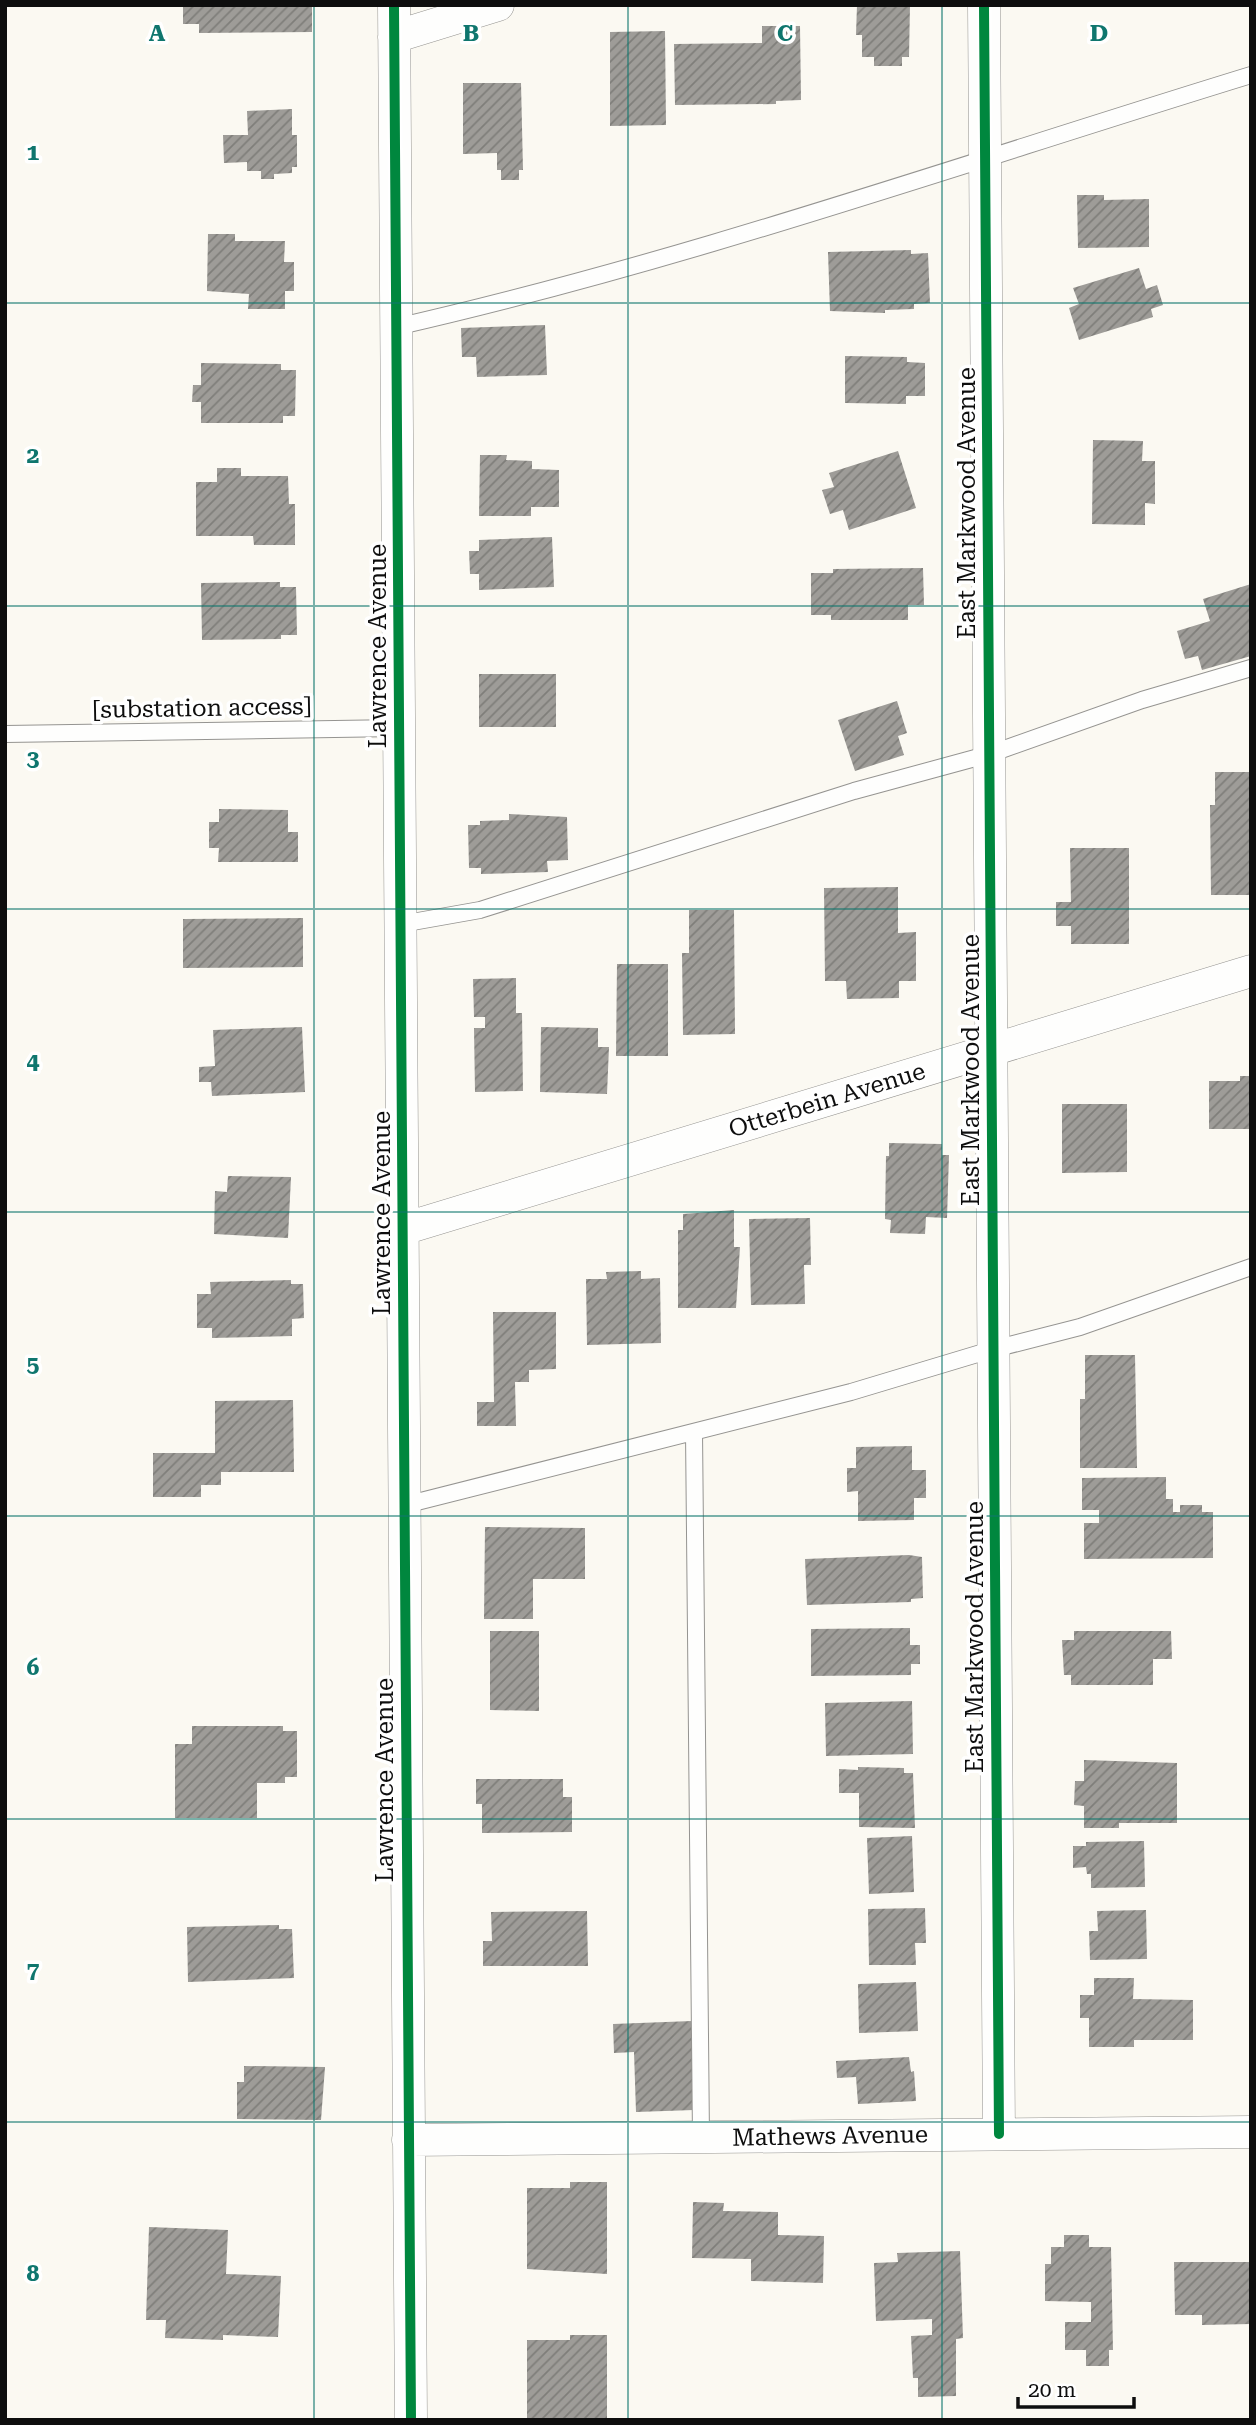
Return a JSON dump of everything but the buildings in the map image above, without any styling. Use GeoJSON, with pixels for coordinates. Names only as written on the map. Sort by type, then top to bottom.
{"type":"FeatureCollection","features":[{"type":"Feature","properties":{"kind":"street","name":"Lawrence Avenue"},"geometry":{"type":"LineString","coordinates":[[394,5],[411,2420]]}},
{"type":"Feature","properties":{"kind":"street"},"geometry":{"type":"LineString","coordinates":[[394,37],[498,5]]}},
{"type":"Feature","properties":{"kind":"street","name":"East Markwood Avenue"},"geometry":{"type":"LineString","coordinates":[[984,5],[999,2134]]}},
{"type":"Feature","properties":{"kind":"street","name":"Otterbein Avenue"},"geometry":{"type":"LineString","coordinates":[[403,1229],[1251,971]]}},
{"type":"Feature","properties":{"kind":"street","name":"Mathews Avenue"},"geometry":{"type":"LineString","coordinates":[[408,2140],[1251,2132]]}},
{"type":"Feature","properties":{"kind":"lane"},"geometry":{"type":"LineString","coordinates":[[396,327],[488,306],[720,240],[1251,75]]}},
{"type":"Feature","properties":{"kind":"lane"},"geometry":{"type":"LineString","coordinates":[[401,924],[480,910],[854,791],[990,754],[1142,700],[1251,668]]}},
{"type":"Feature","properties":{"kind":"lane","name":"[substation access]"},"geometry":{"type":"LineString","coordinates":[[5,734],[399,728]]}},
{"type":"Feature","properties":{"kind":"lane"},"geometry":{"type":"LineString","coordinates":[[405,1506],[850,1392],[994,1349],[1080,1328],[1251,1267]]}},
{"type":"Feature","properties":{"kind":"lane"},"geometry":{"type":"LineString","coordinates":[[694,1432],[701,2137]]}},
{"type":"Feature","properties":{"kind":"cycle path"},"geometry":{"type":"LineString","coordinates":[[394,5],[411,2420]]}},
{"type":"Feature","properties":{"kind":"cycle path"},"geometry":{"type":"LineString","coordinates":[[984,5],[999,2134]]}}]}
